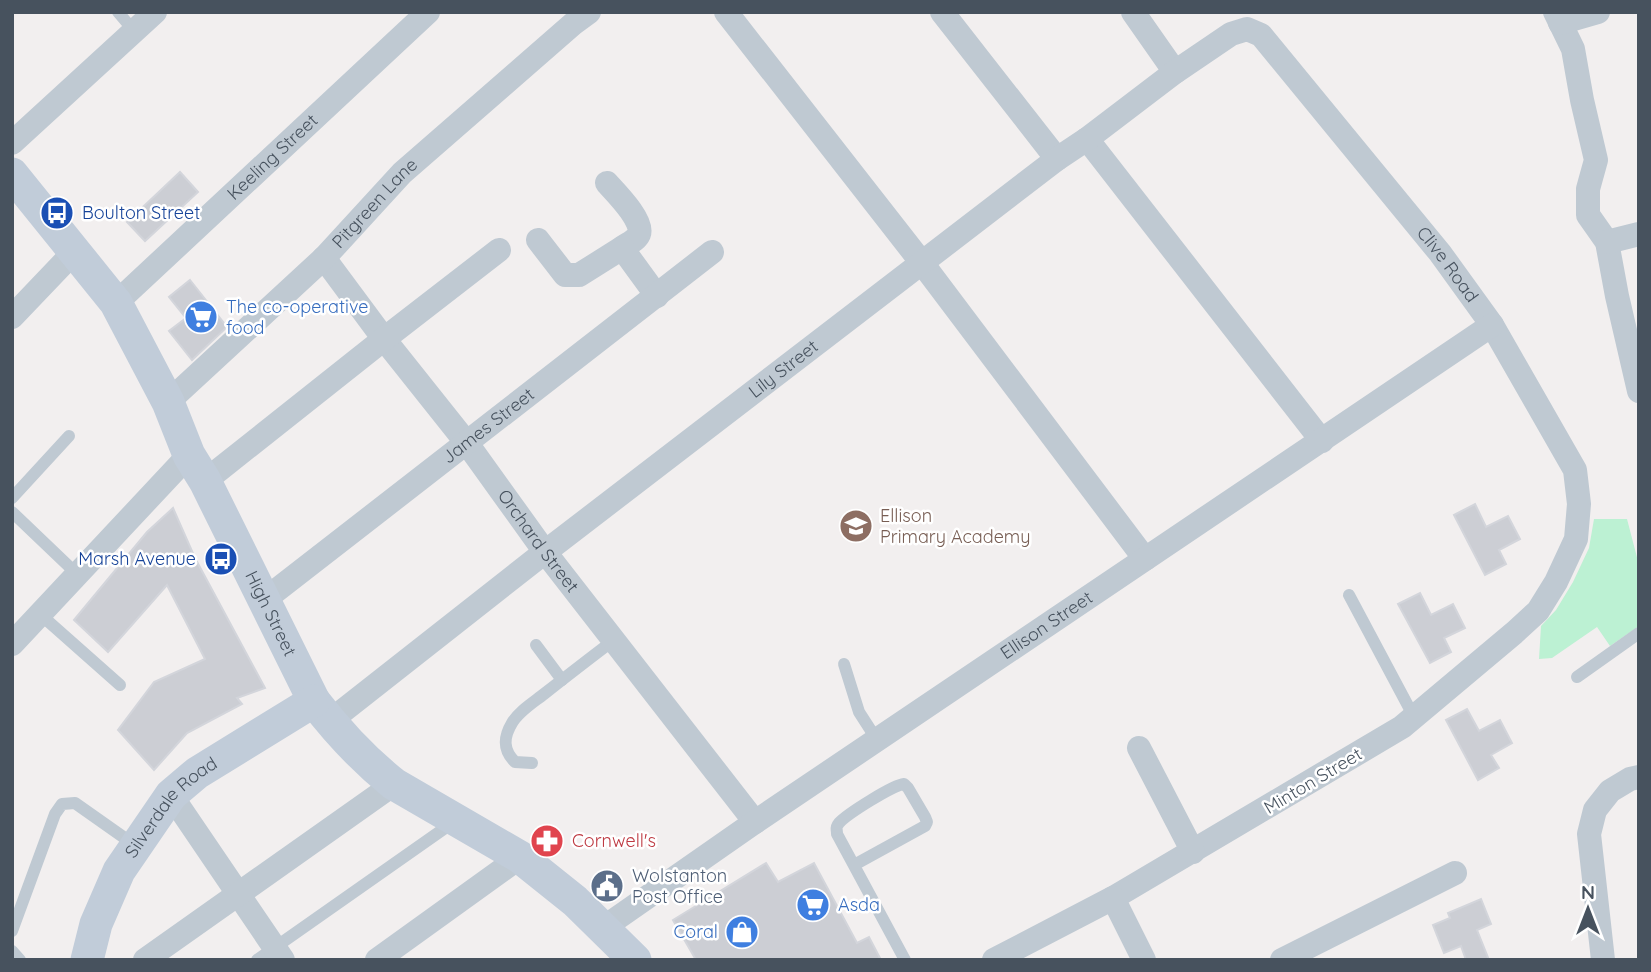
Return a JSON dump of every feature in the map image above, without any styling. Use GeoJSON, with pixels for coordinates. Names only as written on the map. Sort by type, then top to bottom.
{"type":"FeatureCollection","features":[{"type":"Feature","properties":{"kind":"main road","name":"High Street"},"geometry":{"type":"LineString","coordinates":[[12,174],[116,303],[322,711],[376,770],[455,821],[520,857],[575,901],[630,958]]}},
{"type":"Feature","properties":{"kind":"main road","name":"Silverdale Road"},"geometry":{"type":"LineString","coordinates":[[87,960],[96,924],[119,871],[171,795],[197,773],[322,711]]}},
{"type":"Feature","properties":{"kind":"street"},"geometry":{"type":"LineString","coordinates":[[12,143],[155,12]]}},
{"type":"Feature","properties":{"kind":"street","name":"Keeling Street"},"geometry":{"type":"LineString","coordinates":[[116,303],[428,12]]}},
{"type":"Feature","properties":{"kind":"street","name":"Pitgreen Lane"},"geometry":{"type":"LineString","coordinates":[[168,402],[324,258],[402,173],[573,23],[589,12]]}},
{"type":"Feature","properties":{"kind":"street"},"geometry":{"type":"LineString","coordinates":[[726,12],[922,263],[1145,559]]}},
{"type":"Feature","properties":{"kind":"street"},"geometry":{"type":"LineString","coordinates":[[942,12],[1057,159]]}},
{"type":"Feature","properties":{"kind":"street"},"geometry":{"type":"LineString","coordinates":[[1133,12],[1175,72]]}},
{"type":"Feature","properties":{"kind":"street"},"geometry":{"type":"LineString","coordinates":[[1598,12],[1558,18],[1573,49],[1596,160],[1588,189],[1588,215],[1607,242],[1639,391]]}},
{"type":"Feature","properties":{"kind":"street","name":"Lily Street"},"geometry":{"type":"LineString","coordinates":[[322,711],[545,552],[1057,159],[1175,72],[1231,34],[1247,29]]}},
{"type":"Feature","properties":{"kind":"street","name":"Clive Road"},"geometry":{"type":"LineString","coordinates":[[1247,29],[1261,35],[1440,253],[1492,325],[1575,470],[1580,504],[1576,539]]}},
{"type":"Feature","properties":{"kind":"street"},"geometry":{"type":"LineString","coordinates":[[1087,139],[1322,440]]}},
{"type":"Feature","properties":{"kind":"street"},"geometry":{"type":"LineString","coordinates":[[538,240],[565,275],[579,275],[637,238],[639,222],[607,183]]}},
{"type":"Feature","properties":{"kind":"street"},"geometry":{"type":"LineString","coordinates":[[1607,242],[1639,234]]}},
{"type":"Feature","properties":{"kind":"street"},"geometry":{"type":"LineString","coordinates":[[622,248],[657,296]]}},
{"type":"Feature","properties":{"kind":"street"},"geometry":{"type":"LineString","coordinates":[[12,644],[78,575],[197,468],[384,339],[499,250]]}},
{"type":"Feature","properties":{"kind":"street"},"geometry":{"type":"LineString","coordinates":[[12,317],[75,251]]}},
{"type":"Feature","properties":{"kind":"street","name":"James Street"},"geometry":{"type":"LineString","coordinates":[[264,600],[712,252]]}},
{"type":"Feature","properties":{"kind":"street","name":"Orchard Street"},"geometry":{"type":"LineString","coordinates":[[324,258],[466,442],[545,552],[755,822]]}},
{"type":"Feature","properties":{"kind":"street","name":"Ellison Street"},"geometry":{"type":"LineString","coordinates":[[603,928],[755,822],[1492,325]]}},
{"type":"Feature","properties":{"kind":"street","name":"Minton Street"},"geometry":{"type":"LineString","coordinates":[[994,960],[1113,898],[1402,727],[1538,611],[1556,582],[1576,539]]}},
{"type":"Feature","properties":{"kind":"street"},"geometry":{"type":"LineString","coordinates":[[1139,748],[1193,852]]}},
{"type":"Feature","properties":{"kind":"street"},"geometry":{"type":"LineString","coordinates":[[1603,960],[1588,834],[1595,810],[1609,791],[1630,779],[1639,778]]}},
{"type":"Feature","properties":{"kind":"street"},"geometry":{"type":"LineString","coordinates":[[145,960],[394,784]]}},
{"type":"Feature","properties":{"kind":"street"},"geometry":{"type":"LineString","coordinates":[[171,795],[239,895],[272,956]]}},
{"type":"Feature","properties":{"kind":"street"},"geometry":{"type":"LineString","coordinates":[[377,960],[520,857]]}},
{"type":"Feature","properties":{"kind":"street"},"geometry":{"type":"LineString","coordinates":[[1282,960],[1455,873]]}},
{"type":"Feature","properties":{"kind":"street"},"geometry":{"type":"LineString","coordinates":[[1113,898],[1144,960]]}},
{"type":"Feature","properties":{"kind":"lane"},"geometry":{"type":"LineString","coordinates":[[118,12],[134,32]]}},
{"type":"Feature","properties":{"kind":"lane"},"geometry":{"type":"LineString","coordinates":[[12,498],[69,436]]}},
{"type":"Feature","properties":{"kind":"lane"},"geometry":{"type":"LineString","coordinates":[[12,512],[78,575]]}},
{"type":"Feature","properties":{"kind":"lane"},"geometry":{"type":"LineString","coordinates":[[1349,596],[1414,717]]}},
{"type":"Feature","properties":{"kind":"lane"},"geometry":{"type":"LineString","coordinates":[[41,615],[120,685]]}},
{"type":"Feature","properties":{"kind":"lane"},"geometry":{"type":"LineString","coordinates":[[1577,677],[1639,633]]}},
{"type":"Feature","properties":{"kind":"lane"},"geometry":{"type":"LineString","coordinates":[[531,763],[515,762],[508,755],[505,744],[513,721],[614,640]]}},
{"type":"Feature","properties":{"kind":"lane"},"geometry":{"type":"LineString","coordinates":[[536,645],[562,680]]}},
{"type":"Feature","properties":{"kind":"lane"},"geometry":{"type":"LineString","coordinates":[[844,664],[859,712],[877,740]]}},
{"type":"Feature","properties":{"kind":"lane"},"geometry":{"type":"LineString","coordinates":[[854,865],[925,826],[925,817],[904,784],[893,786],[838,824],[838,834],[854,865],[905,960]]}},
{"type":"Feature","properties":{"kind":"lane"},"geometry":{"type":"LineString","coordinates":[[12,930],[55,814],[62,804],[75,803],[136,846]]}},
{"type":"Feature","properties":{"kind":"lane"},"geometry":{"type":"LineString","coordinates":[[272,956],[455,821]]}},
{"type":"Feature","properties":{"kind":"lane"},"geometry":{"type":"LineString","coordinates":[[12,951],[20,960]]}},
{"type":"Feature","properties":{"kind":"green space"},"geometry":{"type":"Polygon","coordinates":[[[1594,519],[1627,519],[1639,565],[1639,626],[1610,646],[1597,627],[1552,658],[1539,659],[1541,626],[1556,610],[1573,582],[1589,548],[1594,519]]]}},
{"type":"Feature","properties":{"kind":"building"},"geometry":{"type":"Polygon","coordinates":[[[180,172],[198,192],[145,241],[127,222],[180,172]]]}},
{"type":"Feature","properties":{"kind":"building"},"geometry":{"type":"Polygon","coordinates":[[[190,280],[227,327],[192,360],[169,331],[186,318],[169,297],[190,280]]]}},
{"type":"Feature","properties":{"kind":"building"},"geometry":{"type":"Polygon","coordinates":[[[1475,504],[1486,527],[1508,516],[1520,539],[1499,550],[1506,564],[1485,575],[1454,515],[1475,504]]]}},
{"type":"Feature","properties":{"kind":"building"},"geometry":{"type":"Polygon","coordinates":[[[173,508],[195,558],[265,688],[237,698],[242,704],[187,733],[154,770],[118,730],[154,682],[205,659],[167,585],[108,652],[74,620],[147,532],[173,508]]]}},
{"type":"Feature","properties":{"kind":"building"},"geometry":{"type":"Polygon","coordinates":[[[1420,593],[1431,615],[1453,604],[1465,628],[1444,638],[1451,652],[1430,663],[1398,604],[1420,593]]]}},
{"type":"Feature","properties":{"kind":"building"},"geometry":{"type":"Polygon","coordinates":[[[1467,709],[1479,731],[1500,720],[1512,743],[1491,755],[1499,768],[1478,780],[1446,720],[1467,709]]]}},
{"type":"Feature","properties":{"kind":"building"},"geometry":{"type":"Polygon","coordinates":[[[766,863],[778,882],[814,863],[857,943],[869,937],[881,960],[696,960],[673,920],[766,863]]]}},
{"type":"Feature","properties":{"kind":"building"},"geometry":{"type":"Polygon","coordinates":[[[1481,899],[1491,924],[1477,930],[1489,960],[1466,960],[1461,946],[1444,953],[1433,925],[1450,918],[1448,913],[1481,899]]]}},
{"type":"Feature","properties":{"kind":"place","name":"Boulton Street"},"geometry":{"type":"Point","coordinates":[57,213]}},
{"type":"Feature","properties":{"kind":"place","name":"The co-operative food"},"geometry":{"type":"Point","coordinates":[201,317]}},
{"type":"Feature","properties":{"kind":"place","name":"Ellison Primary Academy"},"geometry":{"type":"Point","coordinates":[856,526]}},
{"type":"Feature","properties":{"kind":"place","name":"Marsh Avenue"},"geometry":{"type":"Point","coordinates":[221,559]}},
{"type":"Feature","properties":{"kind":"place","name":"Cornwell's"},"geometry":{"type":"Point","coordinates":[547,841]}},
{"type":"Feature","properties":{"kind":"place","name":"Wolstanton Post Office"},"geometry":{"type":"Point","coordinates":[607,886]}},
{"type":"Feature","properties":{"kind":"place","name":"Asda"},"geometry":{"type":"Point","coordinates":[813,905]}},
{"type":"Feature","properties":{"kind":"place","name":"Coral"},"geometry":{"type":"Point","coordinates":[742,932]}}]}
